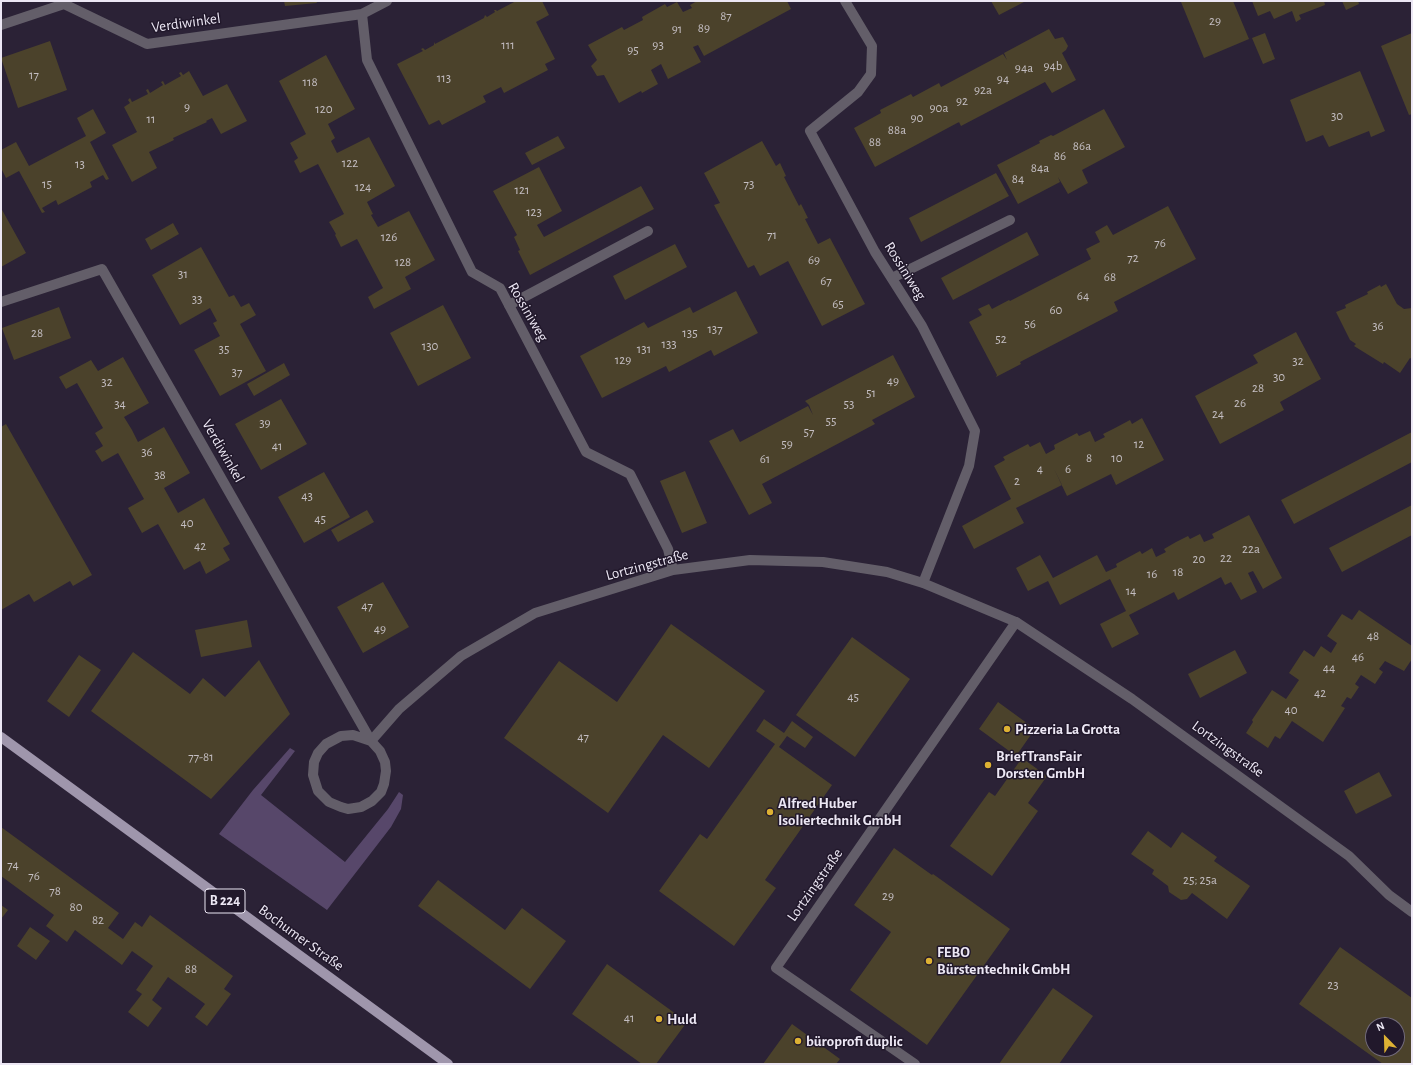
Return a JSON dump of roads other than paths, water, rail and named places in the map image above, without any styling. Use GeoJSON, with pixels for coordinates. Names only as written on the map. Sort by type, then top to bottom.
{"type":"FeatureCollection","features":[{"type":"Feature","properties":{"kind":"main road","name":"Bochumer Straße"},"geometry":{"type":"LineString","coordinates":[[1,738],[448,1064]]}},
{"type":"Feature","properties":{"kind":"street"},"geometry":{"type":"LineString","coordinates":[[362,14],[388,1]]}},
{"type":"Feature","properties":{"kind":"street","name":"Rossiniweg"},"geometry":{"type":"LineString","coordinates":[[845,1],[872,46],[871,74],[858,92],[810,131],[875,252],[922,326],[975,431],[968,466],[923,583]]}},
{"type":"Feature","properties":{"kind":"street","name":"Verdiwinkel"},"geometry":{"type":"LineString","coordinates":[[1,25],[64,4],[147,44],[362,14]]}},
{"type":"Feature","properties":{"kind":"street","name":"Rossiniweg"},"geometry":{"type":"LineString","coordinates":[[362,14],[367,60],[472,272],[500,288],[586,452],[630,474],[668,549],[674,570]]}},
{"type":"Feature","properties":{"kind":"street"},"geometry":{"type":"LineString","coordinates":[[892,278],[1010,220]]}},
{"type":"Feature","properties":{"kind":"street"},"geometry":{"type":"LineString","coordinates":[[509,305],[648,231]]}},
{"type":"Feature","properties":{"kind":"street","name":"Verdiwinkel"},"geometry":{"type":"LineString","coordinates":[[1,302],[102,268],[371,741]]}},
{"type":"Feature","properties":{"kind":"street","name":"Lortzingstraße"},"geometry":{"type":"LineString","coordinates":[[371,741],[399,708],[461,656],[535,613],[674,570],[750,560],[823,562],[887,572],[923,583],[1016,622],[1132,699],[1349,856],[1389,895],[1412,912]]}},
{"type":"Feature","properties":{"kind":"street","name":"Lortzingstraße"},"geometry":{"type":"LineString","coordinates":[[915,1064],[776,968],[1016,622]]}},
{"type":"Feature","properties":{"kind":"street"},"geometry":{"type":"LineString","coordinates":[[353,735],[371,741],[380,751],[385,762],[386,771],[381,792],[372,801],[361,807],[348,809],[329,802],[318,791],[313,775],[314,762],[318,753],[326,744],[341,736],[353,735]]}},
{"type":"Feature","properties":{"kind":"place","name":"Pizzeria La Grotta"},"geometry":{"type":"Point","coordinates":[1007,729]}},
{"type":"Feature","properties":{"kind":"place","name":"BriefTransFair Dorsten GmbH"},"geometry":{"type":"Point","coordinates":[988,765]}},
{"type":"Feature","properties":{"kind":"place","name":"Alfred Huber Isoliertechnik GmbH"},"geometry":{"type":"Point","coordinates":[770,812]}},
{"type":"Feature","properties":{"kind":"place","name":"FEBO Bürstentechnik GmbH"},"geometry":{"type":"Point","coordinates":[929,961]}},
{"type":"Feature","properties":{"kind":"place","name":"Huld"},"geometry":{"type":"Point","coordinates":[659,1019]}},
{"type":"Feature","properties":{"kind":"place","name":"büroprofi duplic"},"geometry":{"type":"Point","coordinates":[798,1041]}}]}
